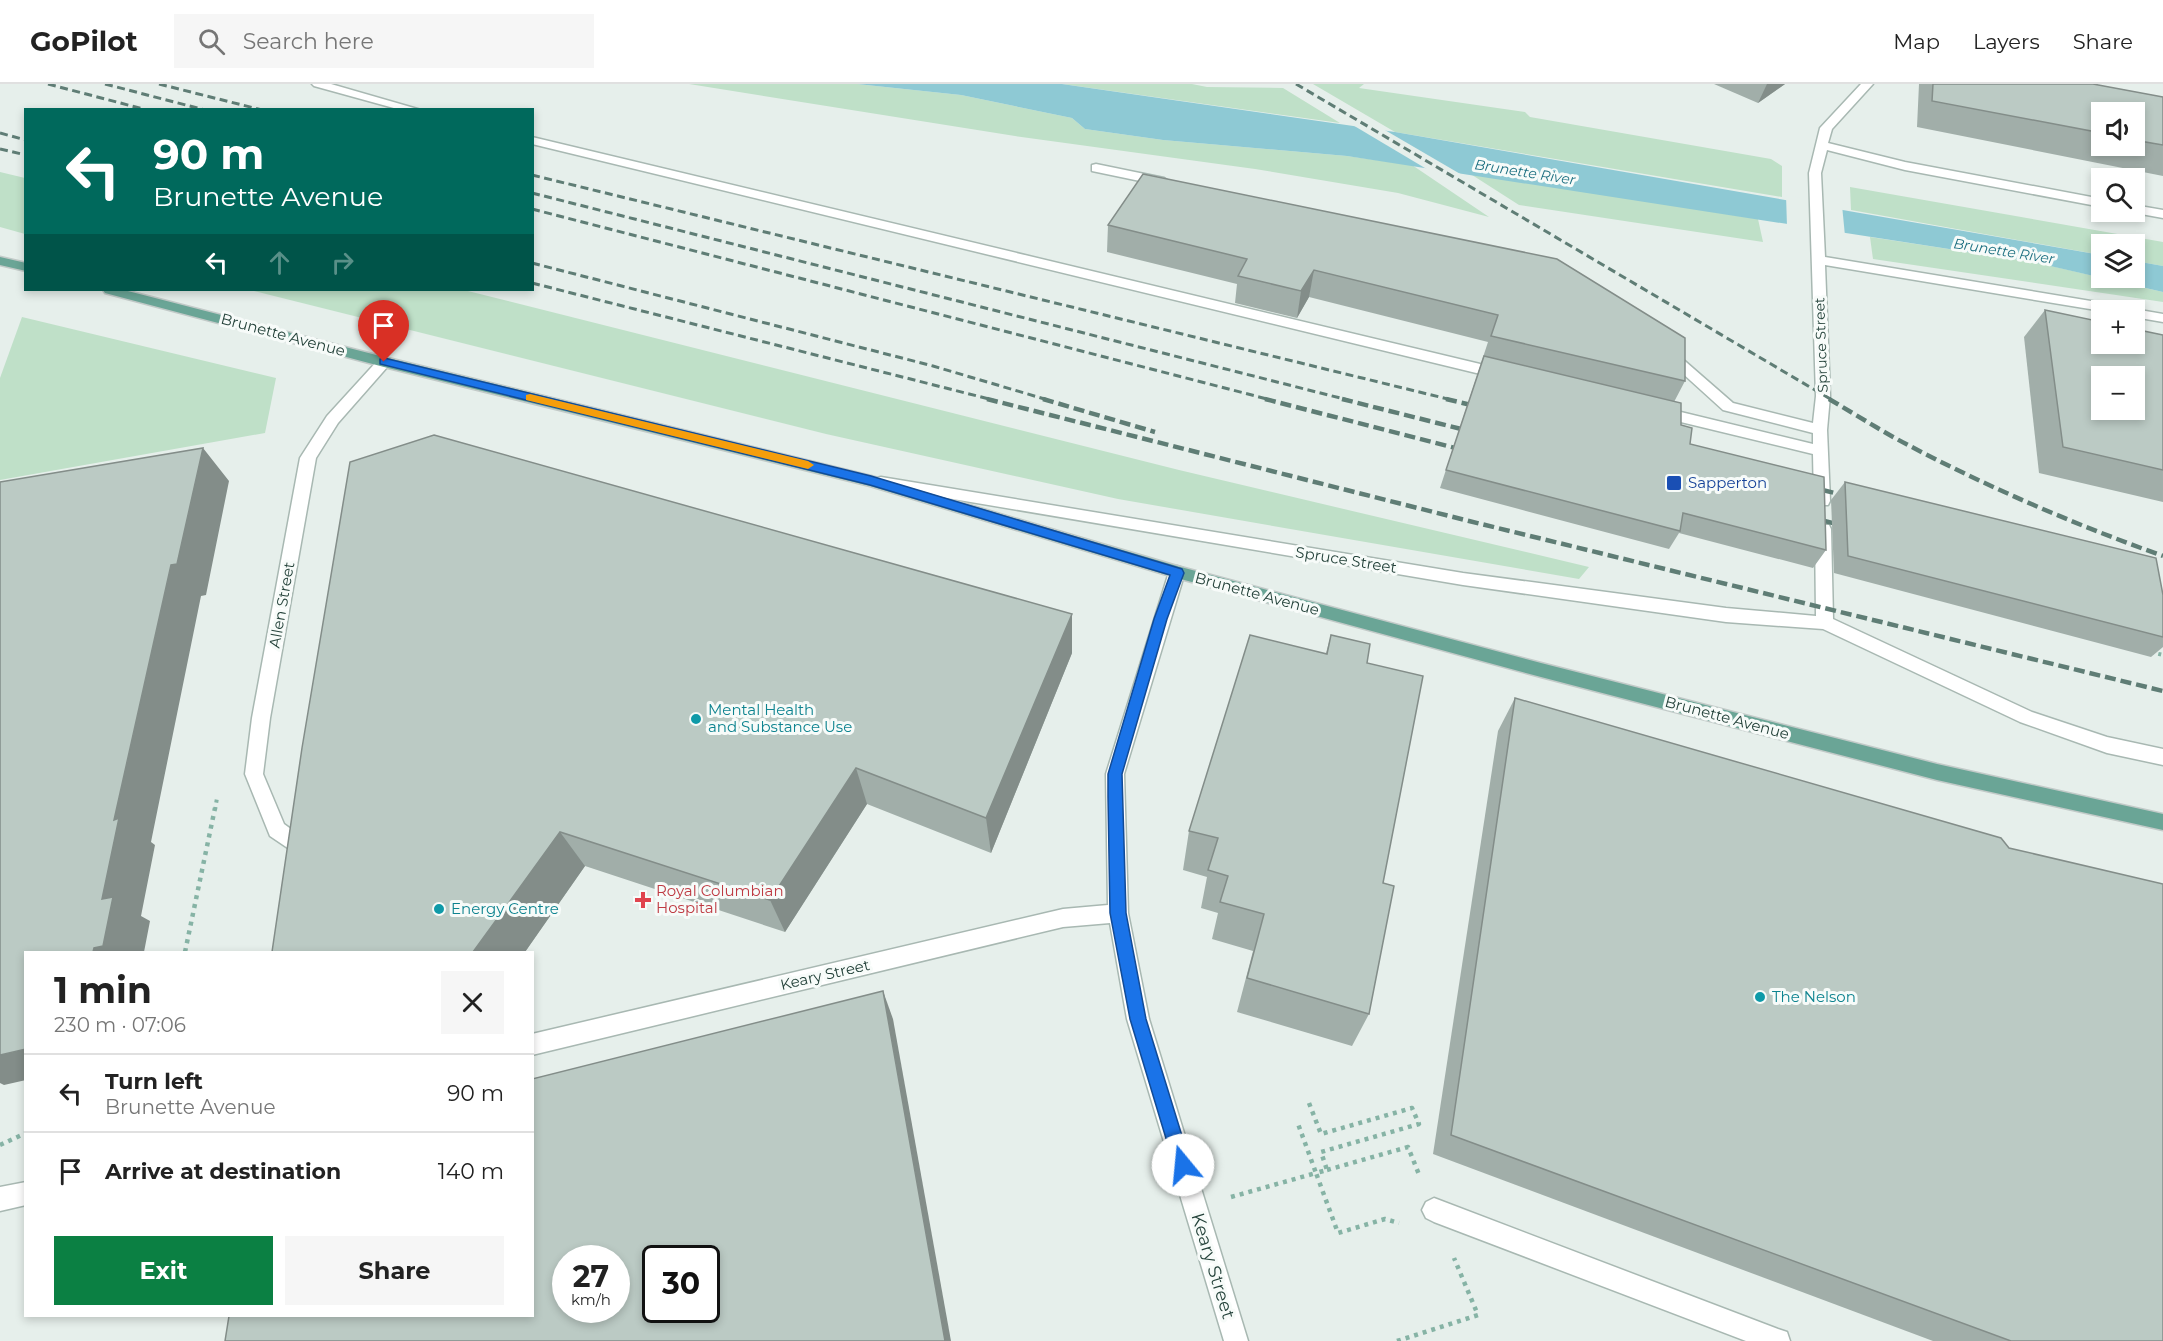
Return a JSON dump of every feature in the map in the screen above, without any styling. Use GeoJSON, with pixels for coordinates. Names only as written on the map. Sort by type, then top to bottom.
{"type":"FeatureCollection","features":[{"type":"Feature","properties":{"kind":"main road"},"geometry":{"type":"LineString","coordinates":[[0,261],[24,267]]}},
{"type":"Feature","properties":{"kind":"main road","name":"Brunette Avenue"},"geometry":{"type":"LineString","coordinates":[[114,291],[384,362],[871,481],[1178,573],[1937,772],[2163,822]]}},
{"type":"Feature","properties":{"kind":"street"},"geometry":{"type":"LineString","coordinates":[[318,84],[408,108]]}},
{"type":"Feature","properties":{"kind":"street","name":"Spruce Street"},"geometry":{"type":"LineString","coordinates":[[1825,623],[1820,430],[1823,396],[1815,184],[1826,128],[1867,84]]}},
{"type":"Feature","properties":{"kind":"street"},"geometry":{"type":"LineString","coordinates":[[534,140],[1520,378]]}},
{"type":"Feature","properties":{"kind":"street"},"geometry":{"type":"LineString","coordinates":[[1821,145],[1905,166],[2091,201]]}},
{"type":"Feature","properties":{"kind":"street"},"geometry":{"type":"LineString","coordinates":[[1096,168],[1176,185]]}},
{"type":"Feature","properties":{"kind":"street"},"geometry":{"type":"LineString","coordinates":[[2145,211],[2163,214]]}},
{"type":"Feature","properties":{"kind":"street"},"geometry":{"type":"LineString","coordinates":[[1817,260],[2091,305]]}},
{"type":"Feature","properties":{"kind":"street"},"geometry":{"type":"LineString","coordinates":[[2145,315],[2163,318]]}},
{"type":"Feature","properties":{"kind":"street"},"geometry":{"type":"LineString","coordinates":[[1654,345],[1674,357],[1728,408],[1820,430]]}},
{"type":"Feature","properties":{"kind":"street","name":"Allen Street"},"geometry":{"type":"LineString","coordinates":[[309,853],[277,830],[254,774],[261,718],[308,458],[316,440],[329,423],[384,362]]}},
{"type":"Feature","properties":{"kind":"street"},"geometry":{"type":"LineString","coordinates":[[1647,409],[1821,451]]}},
{"type":"Feature","properties":{"kind":"street","name":"Spruce Street"},"geometry":{"type":"LineString","coordinates":[[871,481],[1463,579],[1725,615],[1825,623],[2026,717],[2107,745],[2163,757]]}},
{"type":"Feature","properties":{"kind":"street","name":"Keary Street"},"geometry":{"type":"LineString","coordinates":[[1178,573],[1161,619],[1115,774],[1118,913],[1138,1019],[1236,1341]]}},
{"type":"Feature","properties":{"kind":"street","name":"Keary Street"},"geometry":{"type":"LineString","coordinates":[[534,1045],[1063,918],[1118,913]]}},
{"type":"Feature","properties":{"kind":"street"},"geometry":{"type":"LineString","coordinates":[[0,1199],[24,1193]]}},
{"type":"Feature","properties":{"kind":"street"},"geometry":{"type":"LineString","coordinates":[[1434,1210],[1778,1341]]}},
{"type":"Feature","properties":{"kind":"path"},"geometry":{"type":"LineString","coordinates":[[2151,652],[2163,655]]}},
{"type":"Feature","properties":{"kind":"path"},"geometry":{"type":"LineString","coordinates":[[185,951],[218,798]]}},
{"type":"Feature","properties":{"kind":"path"},"geometry":{"type":"LineString","coordinates":[[1196,1207],[1327,1170],[1321,1152],[1419,1124],[1412,1108],[1322,1134],[1309,1103]]}},
{"type":"Feature","properties":{"kind":"path"},"geometry":{"type":"LineString","coordinates":[[1297,1121],[1338,1233],[1385,1219]]}},
{"type":"Feature","properties":{"kind":"path"},"geometry":{"type":"LineString","coordinates":[[0,1145],[24,1134]]}},
{"type":"Feature","properties":{"kind":"green space"},"geometry":{"type":"Polygon","coordinates":[[[689,84],[857,84],[961,95],[1072,118],[1085,129],[1163,140],[1347,156],[1412,165],[1489,217],[1398,193],[1255,169],[1015,136],[689,84]]]}},
{"type":"Feature","properties":{"kind":"green space"},"geometry":{"type":"Polygon","coordinates":[[[1062,84],[1192,84],[1207,87],[1283,88],[1340,123],[1062,84]]]}},
{"type":"Feature","properties":{"kind":"green space"},"geometry":{"type":"Polygon","coordinates":[[[1313,84],[1364,84],[1359,88],[1525,112],[1530,117],[1771,159],[1782,166],[1782,197],[1395,132],[1313,84]]]}},
{"type":"Feature","properties":{"kind":"green space"},"geometry":{"type":"Polygon","coordinates":[[[0,172],[24,178],[24,234],[0,227],[0,172]]]}},
{"type":"Feature","properties":{"kind":"green space"},"geometry":{"type":"Polygon","coordinates":[[[1469,173],[1758,219],[1763,242],[1519,205],[1469,173]]]}},
{"type":"Feature","properties":{"kind":"green space"},"geometry":{"type":"Polygon","coordinates":[[[1850,187],[2117,234],[2091,234],[2091,253],[1851,210],[1850,187]]]}},
{"type":"Feature","properties":{"kind":"green space"},"geometry":{"type":"Polygon","coordinates":[[[1870,237],[2034,262],[2091,275],[2091,288],[2145,288],[2163,292],[2163,302],[1873,259],[1870,237]]]}},
{"type":"Feature","properties":{"kind":"green space"},"geometry":{"type":"Polygon","coordinates":[[[2145,239],[2163,242],[2163,266],[2145,263],[2145,239]]]}},
{"type":"Feature","properties":{"kind":"green space"},"geometry":{"type":"Polygon","coordinates":[[[254,291],[468,291],[1179,470],[1589,567],[1579,579],[1118,499],[826,434],[254,291]]]}},
{"type":"Feature","properties":{"kind":"green space"},"geometry":{"type":"Polygon","coordinates":[[[22,317],[276,378],[265,433],[0,480],[0,378],[22,317]]]}},
{"type":"Feature","properties":{"kind":"water","name":"Brunette River"},"geometry":{"type":"Polygon","coordinates":[[[857,84],[1062,84],[1395,132],[2091,253],[2091,275],[2033,262],[1347,156],[1163,140],[1085,129],[1072,118],[961,95],[857,84]]]}},
{"type":"Feature","properties":{"kind":"water"},"geometry":{"type":"Polygon","coordinates":[[[2145,263],[2163,266],[2163,292],[2145,288],[2145,263]]]}},
{"type":"Feature","properties":{"kind":"pier"},"geometry":{"type":"Polygon","coordinates":[[[1346,121],[1378,126],[1462,175],[1430,171],[1346,121]]]}},
{"type":"Feature","properties":{"kind":"pier"},"geometry":{"type":"Polygon","coordinates":[[[1786,195],[1842,205],[1845,236],[1787,227],[1786,195]]]}},
{"type":"Feature","properties":{"kind":"building"},"geometry":{"type":"Polygon","coordinates":[[[1933,84],[2093,84],[2163,97],[2163,145],[2145,142],[2145,102],[2091,102],[2091,131],[1932,101],[1933,84]]]}},
{"type":"Feature","properties":{"kind":"building"},"geometry":{"type":"Polygon","coordinates":[[[1143,174],[1557,259],[1685,338],[1685,381],[1491,336],[1498,315],[1314,270],[1301,291],[1238,276],[1247,259],[1108,225],[1143,174]]]}},
{"type":"Feature","properties":{"kind":"building"},"geometry":{"type":"Polygon","coordinates":[[[2045,310],[2091,320],[2091,354],[2145,354],[2145,331],[2163,335],[2163,470],[2063,447],[2045,310]]]}},
{"type":"Feature","properties":{"kind":"building"},"geometry":{"type":"Polygon","coordinates":[[[1484,356],[1681,403],[1681,425],[1692,428],[1690,444],[1824,477],[1826,550],[1683,513],[1680,531],[1446,470],[1484,356]]]}},
{"type":"Feature","properties":{"kind":"building","name":"Mental Health and Substance Use"},"geometry":{"type":"Polygon","coordinates":[[[434,435],[1072,614],[986,818],[856,768],[770,900],[560,832],[474,951],[272,951],[302,748],[350,462],[434,435]]]}},
{"type":"Feature","properties":{"kind":"building"},"geometry":{"type":"Polygon","coordinates":[[[203,448],[177,564],[171,565],[114,820],[119,818],[102,899],[113,897],[103,946],[94,948],[93,951],[24,951],[24,1049],[0,1055],[0,482],[203,448]]]}},
{"type":"Feature","properties":{"kind":"building"},"geometry":{"type":"Polygon","coordinates":[[[1845,482],[2156,558],[2163,595],[2163,637],[1848,556],[1845,482]]]}},
{"type":"Feature","properties":{"kind":"building"},"geometry":{"type":"Polygon","coordinates":[[[1250,635],[1327,654],[1331,635],[1370,644],[1367,663],[1423,676],[1383,883],[1394,886],[1369,1014],[1247,978],[1264,914],[1220,902],[1228,876],[1208,870],[1218,838],[1189,831],[1250,635]]]}},
{"type":"Feature","properties":{"kind":"building","name":"The Nelson"},"geometry":{"type":"Polygon","coordinates":[[[1515,698],[2001,838],[2009,848],[2163,884],[2163,1341],[2011,1341],[1451,1135],[1515,698]]]}},
{"type":"Feature","properties":{"kind":"building"},"geometry":{"type":"Polygon","coordinates":[[[883,991],[945,1341],[225,1341],[229,1317],[534,1317],[534,1078],[883,991]]]}},
{"type":"Feature","properties":{"kind":"railway"},"geometry":{"type":"LineString","coordinates":[[48,84],[139,108]]}},
{"type":"Feature","properties":{"kind":"railway"},"geometry":{"type":"LineString","coordinates":[[105,84],[197,108]]}},
{"type":"Feature","properties":{"kind":"railway"},"geometry":{"type":"LineString","coordinates":[[159,84],[254,108]]}},
{"type":"Feature","properties":{"kind":"railway"},"geometry":{"type":"LineString","coordinates":[[1296,84],[1832,400]]}},
{"type":"Feature","properties":{"kind":"railway"},"geometry":{"type":"LineString","coordinates":[[0,133],[24,139]]}},
{"type":"Feature","properties":{"kind":"railway"},"geometry":{"type":"LineString","coordinates":[[0,149],[24,155]]}},
{"type":"Feature","properties":{"kind":"railway"},"geometry":{"type":"LineString","coordinates":[[534,175],[1452,400]]}},
{"type":"Feature","properties":{"kind":"railway"},"geometry":{"type":"LineString","coordinates":[[534,194],[1348,400]]}},
{"type":"Feature","properties":{"kind":"railway"},"geometry":{"type":"LineString","coordinates":[[534,210],[1271,400]]}},
{"type":"Feature","properties":{"kind":"railway"},"geometry":{"type":"LineString","coordinates":[[534,264],[933,366],[1048,400]]}},
{"type":"Feature","properties":{"kind":"railway"},"geometry":{"type":"LineString","coordinates":[[534,284],[993,400]]}},
{"type":"Feature","properties":{"kind":"railway"},"geometry":{"type":"LineString","coordinates":[[987,399],[1469,521],[2163,691]]}},
{"type":"Feature","properties":{"kind":"railway"},"geometry":{"type":"LineString","coordinates":[[1043,399],[1155,432]]}},
{"type":"Feature","properties":{"kind":"railway"},"geometry":{"type":"LineString","coordinates":[[1265,399],[1471,452]]}},
{"type":"Feature","properties":{"kind":"railway"},"geometry":{"type":"LineString","coordinates":[[1342,399],[1477,433]]}},
{"type":"Feature","properties":{"kind":"railway"},"geometry":{"type":"LineString","coordinates":[[1446,399],[1484,408]]}},
{"type":"Feature","properties":{"kind":"railway"},"geometry":{"type":"LineString","coordinates":[[1829,399],[1898,440],[1970,476],[2066,519],[2163,556]]}},
{"type":"Feature","properties":{"kind":"railway"},"geometry":{"type":"LineString","coordinates":[[1807,486],[1854,498]]}},
{"type":"Feature","properties":{"kind":"railway"},"geometry":{"type":"LineString","coordinates":[[1808,517],[1849,527]]}},
{"type":"Feature","properties":{"kind":"slow traffic"},"geometry":{"type":"LineString","coordinates":[[530,397],[808,465]]}},
{"type":"Feature","properties":{"kind":"place","name":"Sapperton"},"geometry":{"type":"Point","coordinates":[1674,483]}},
{"type":"Feature","properties":{"kind":"place","name":"Mental Health and Substance Use"},"geometry":{"type":"Point","coordinates":[696,719]}},
{"type":"Feature","properties":{"kind":"place","name":"Royal Columbian Hospital"},"geometry":{"type":"Point","coordinates":[643,900]}},
{"type":"Feature","properties":{"kind":"place","name":"Energy Centre"},"geometry":{"type":"Point","coordinates":[439,909]}},
{"type":"Feature","properties":{"kind":"place","name":"The Nelson"},"geometry":{"type":"Point","coordinates":[1760,997]}},
{"type":"Feature","properties":{"kind":"route"},"geometry":{"type":"LineString","coordinates":[[384,362],[871,481],[1178,573],[1161,619],[1115,774],[1118,913],[1138,1019],[1183,1165]]}}]}
